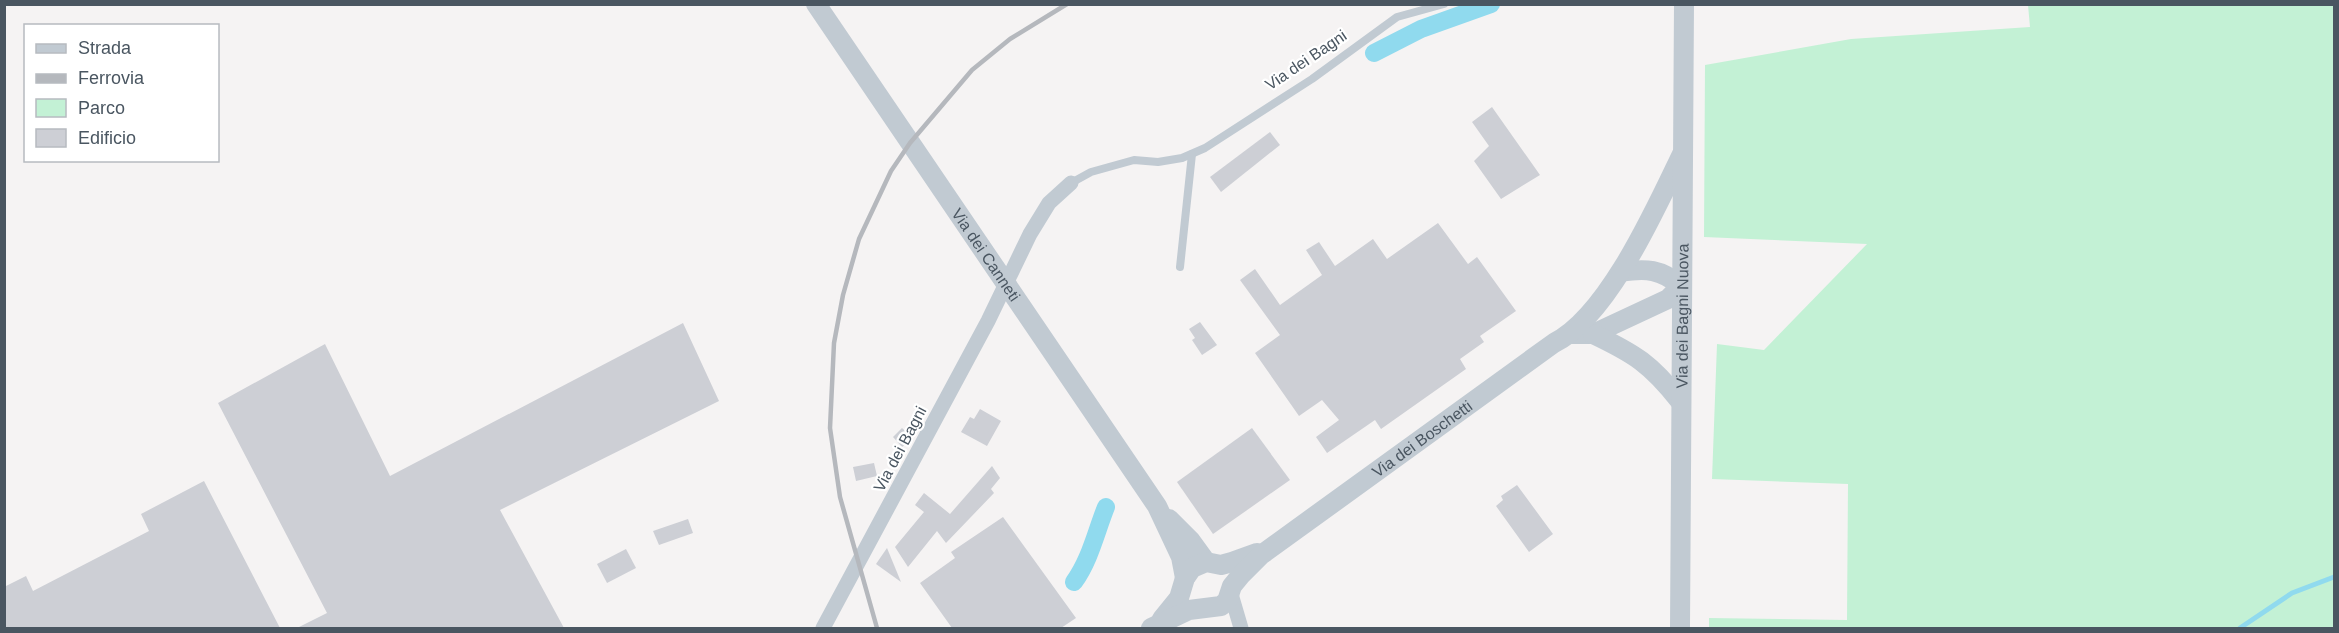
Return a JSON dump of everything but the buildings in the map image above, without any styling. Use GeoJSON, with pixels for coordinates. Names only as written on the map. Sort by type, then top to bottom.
{"type":"FeatureCollection","features":[{"type":"Feature","properties":{"kind":"street","name":"Via dei Canneti"},"geometry":{"type":"LineString","coordinates":[[816,4],[1157,506],[1181,556],[1185,583]]}},
{"type":"Feature","properties":{"kind":"street","name":"Via dei Bagni Nuova"},"geometry":{"type":"LineString","coordinates":[[1680,628],[1684,4]]}},
{"type":"Feature","properties":{"kind":"street","name":"Via dei Boschetti"},"geometry":{"type":"LineString","coordinates":[[1155,626],[1179,614],[1207,609],[1227,601],[1251,564],[1272,547],[1554,343],[1572,334],[1621,272],[1682,154]]}},
{"type":"Feature","properties":{"kind":"street","name":"Via dei Bagni"},"geometry":{"type":"LineString","coordinates":[[823,628],[983,331],[1030,234],[1049,203],[1071,183]]}},
{"type":"Feature","properties":{"kind":"street"},"geometry":{"type":"LineString","coordinates":[[1621,272],[1652,269],[1668,274],[1681,286]]}},
{"type":"Feature","properties":{"kind":"street","name":"Via dei Boschetti"},"geometry":{"type":"LineString","coordinates":[[1572,334],[1593,334],[1668,299],[1681,286]]}},
{"type":"Feature","properties":{"kind":"street","name":"Via dei Boschetti"},"geometry":{"type":"LineString","coordinates":[[1593,334],[1635,354],[1660,375],[1680,401]]}},
{"type":"Feature","properties":{"kind":"street","name":"Via dei Canneti"},"geometry":{"type":"LineString","coordinates":[[1157,506],[1213,563]]}},
{"type":"Feature","properties":{"kind":"street","name":"Via dei Boschetti"},"geometry":{"type":"LineString","coordinates":[[1155,626],[1179,598],[1192,567],[1272,547]]}},
{"type":"Feature","properties":{"kind":"street"},"geometry":{"type":"LineString","coordinates":[[1213,563],[1231,577],[1241,628]]}},
{"type":"Feature","properties":{"kind":"street"},"geometry":{"type":"LineString","coordinates":[[1185,583],[1189,600],[1236,628]]}},
{"type":"Feature","properties":{"kind":"lane","name":"Via dei Bagni"},"geometry":{"type":"LineString","coordinates":[[1071,183],[1091,172],[1134,160],[1158,162],[1192,154],[1312,79],[1398,17],[1444,4]]}},
{"type":"Feature","properties":{"kind":"lane"},"geometry":{"type":"LineString","coordinates":[[1180,267],[1192,154]]}},
{"type":"Feature","properties":{"kind":"green space"},"geometry":{"type":"Polygon","coordinates":[[[2028,5],[2334,5],[2334,628],[1709,628],[1709,618],[1847,620],[1848,484],[1712,479],[1717,344],[1764,350],[1867,244],[1704,237],[1705,65],[1851,39],[2030,27],[2028,5]]]}},
{"type":"Feature","properties":{"kind":"waterway"},"geometry":{"type":"LineString","coordinates":[[1374,53],[1421,29],[1491,4]]}},
{"type":"Feature","properties":{"kind":"waterway"},"geometry":{"type":"LineString","coordinates":[[1074,582],[1089,555],[1106,507]]}},
{"type":"Feature","properties":{"kind":"waterway"},"geometry":{"type":"LineString","coordinates":[[2240,628],[2292,593],[2334,577]]}},
{"type":"Feature","properties":{"kind":"railway"},"geometry":{"type":"LineString","coordinates":[[877,628],[840,497],[830,428],[834,343],[843,295],[859,239],[891,171],[910,143],[972,70],[1010,39],[1067,4]]}}]}
